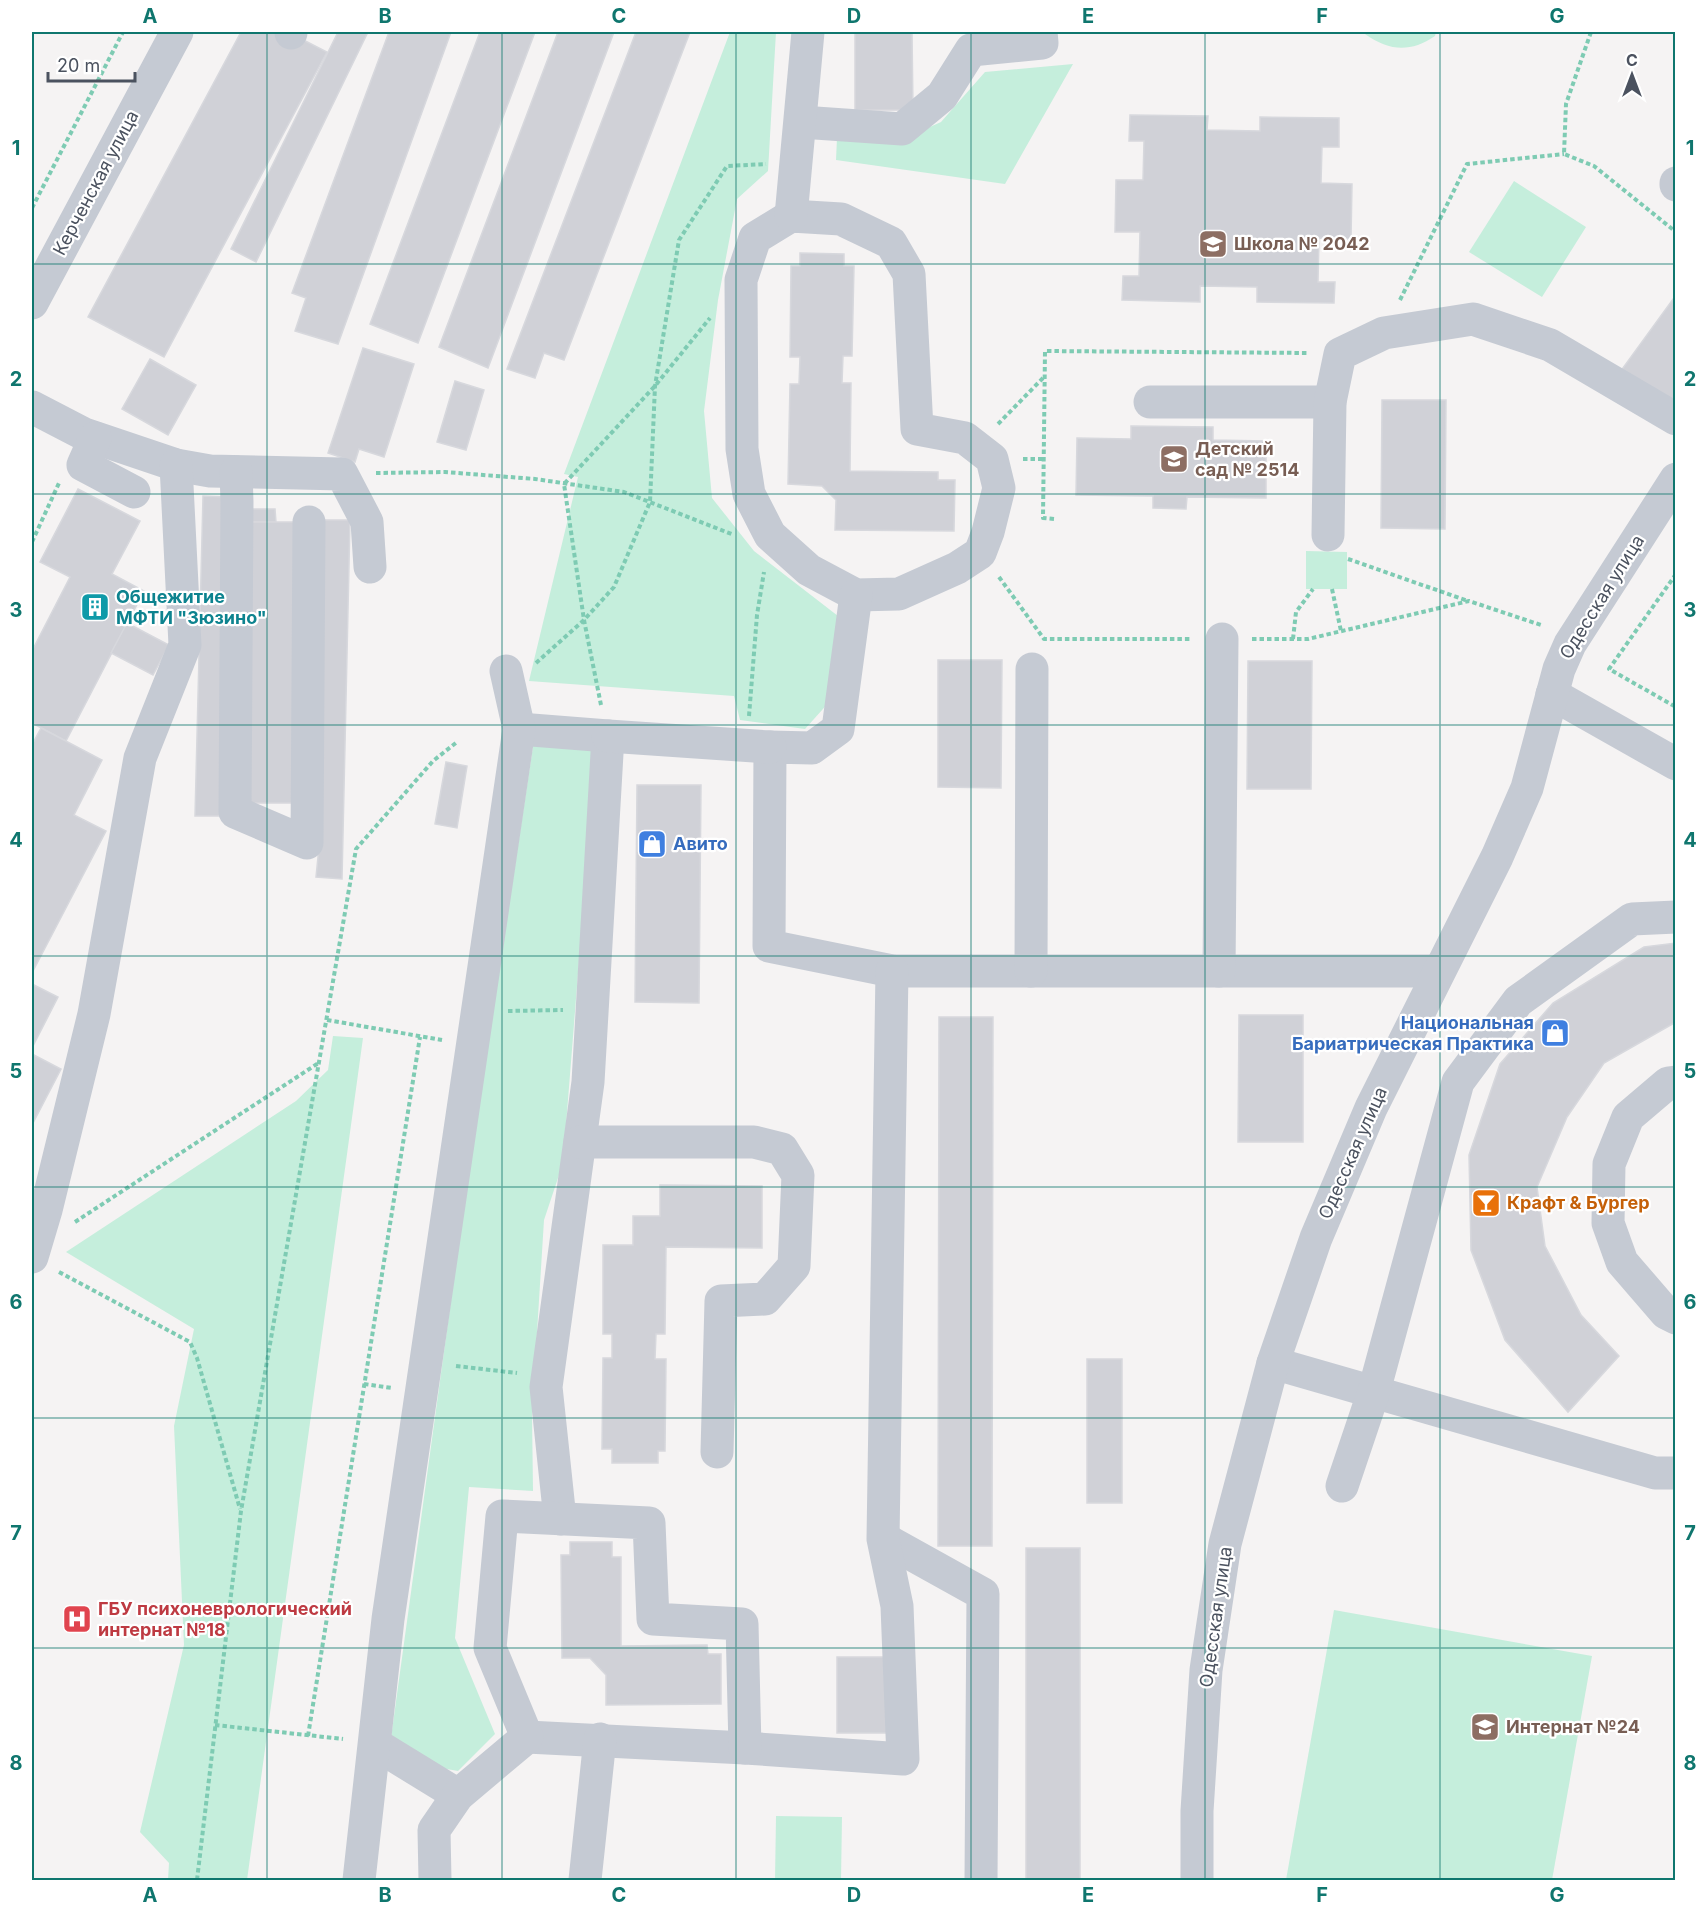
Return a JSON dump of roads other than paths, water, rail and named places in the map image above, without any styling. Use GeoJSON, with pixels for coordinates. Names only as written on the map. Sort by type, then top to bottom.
{"type":"FeatureCollection","features":[{"type":"Feature","properties":{"kind":"street","name":"Керченская улица"},"geometry":{"type":"LineString","coordinates":[[32,303],[177,32]]}},
{"type":"Feature","properties":{"kind":"street"},"geometry":{"type":"LineString","coordinates":[[791,216],[808,32]]}},
{"type":"Feature","properties":{"kind":"street"},"geometry":{"type":"LineString","coordinates":[[801,122],[902,129],[942,96],[971,50],[1042,43],[1041,32]]}},
{"type":"Feature","properties":{"kind":"street"},"geometry":{"type":"LineString","coordinates":[[791,216],[841,219],[891,243],[909,274],[917,429],[964,438],[992,459],[999,488],[988,532],[980,552],[957,568],[898,594],[856,595],[809,570],[770,535],[749,494],[742,449],[741,280],[755,238],[791,216]]}},
{"type":"Feature","properties":{"kind":"street"},"geometry":{"type":"LineString","coordinates":[[1338,547],[1330,402],[1340,354],[1384,333],[1473,319],[1550,345],[1676,419]]}},
{"type":"Feature","properties":{"kind":"street"},"geometry":{"type":"LineString","coordinates":[[1150,402],[1330,402]]}},
{"type":"Feature","properties":{"kind":"street"},"geometry":{"type":"LineString","coordinates":[[32,407],[84,434],[176,465],[210,471],[342,474],[368,522],[370,567]]}},
{"type":"Feature","properties":{"kind":"street"},"geometry":{"type":"LineString","coordinates":[[95,438],[82,465],[134,492]]}},
{"type":"Feature","properties":{"kind":"street"},"geometry":{"type":"LineString","coordinates":[[33,1252],[94,1014],[140,758],[185,645],[176,465]]}},
{"type":"Feature","properties":{"kind":"street"},"geometry":{"type":"LineString","coordinates":[[236,472],[235,812],[307,843],[309,522]]}},
{"type":"Feature","properties":{"kind":"street","name":"Одесская улица"},"geometry":{"type":"LineString","coordinates":[[1197,1881],[1197,1811],[1208,1658],[1225,1544],[1273,1363],[1316,1238],[1371,1108],[1438,971],[1497,858],[1527,788],[1558,669],[1570,644],[1676,479]]}},
{"type":"Feature","properties":{"kind":"street"},"geometry":{"type":"LineString","coordinates":[[519,729],[812,748],[838,729],[856,595]]}},
{"type":"Feature","properties":{"kind":"street"},"geometry":{"type":"LineString","coordinates":[[1220,971],[1222,639]]}},
{"type":"Feature","properties":{"kind":"street"},"geometry":{"type":"LineString","coordinates":[[1031,971],[1032,669]]}},
{"type":"Feature","properties":{"kind":"street"},"geometry":{"type":"LineString","coordinates":[[359,1881],[360,1742],[388,1619],[519,729],[506,671]]}},
{"type":"Feature","properties":{"kind":"street"},"geometry":{"type":"LineString","coordinates":[[1552,694],[1676,764]]}},
{"type":"Feature","properties":{"kind":"street"},"geometry":{"type":"LineString","coordinates":[[560,1519],[546,1387],[588,1082],[608,736]]}},
{"type":"Feature","properties":{"kind":"street"},"geometry":{"type":"LineString","coordinates":[[758,746],[769,946],[892,971],[1438,971]]}},
{"type":"Feature","properties":{"kind":"street"},"geometry":{"type":"LineString","coordinates":[[1342,1486],[1374,1391],[1458,1082],[1518,1001],[1632,919],[1676,917]]}},
{"type":"Feature","properties":{"kind":"street"},"geometry":{"type":"LineString","coordinates":[[435,1881],[434,1830],[458,1795],[527,1737],[600,1739],[903,1759],[897,1606],[884,1539],[892,971]]}},
{"type":"Feature","properties":{"kind":"street"},"geometry":{"type":"LineString","coordinates":[[1676,1082],[1668,1083],[1628,1117],[1609,1164],[1608,1223],[1622,1262],[1666,1313],[1676,1318]]}},
{"type":"Feature","properties":{"kind":"street"},"geometry":{"type":"LineString","coordinates":[[580,1142],[754,1142],[782,1149],[798,1175],[794,1266],[765,1299],[721,1301],[717,1452]]}},
{"type":"Feature","properties":{"kind":"street"},"geometry":{"type":"LineString","coordinates":[[1273,1363],[1655,1473],[1676,1473]]}},
{"type":"Feature","properties":{"kind":"street"},"geometry":{"type":"LineString","coordinates":[[527,1737],[490,1648],[502,1516],[648,1523],[653,1619],[742,1624],[745,1748]]}},
{"type":"Feature","properties":{"kind":"street"},"geometry":{"type":"LineString","coordinates":[[884,1539],[983,1594],[981,1881]]}},
{"type":"Feature","properties":{"kind":"street"},"geometry":{"type":"LineString","coordinates":[[585,1881],[600,1739]]}},
{"type":"Feature","properties":{"kind":"street"},"geometry":{"type":"LineString","coordinates":[[360,1742],[458,1795]]}},
{"type":"Feature","properties":{"kind":"place","name":"Школа № 2042"},"geometry":{"type":"Point","coordinates":[1213,244]}},
{"type":"Feature","properties":{"kind":"place","name":"Детский сад № 2514"},"geometry":{"type":"Point","coordinates":[1174,459]}},
{"type":"Feature","properties":{"kind":"place","name":"Общежитие МФТИ \"Зюзино\""},"geometry":{"type":"Point","coordinates":[95,607]}},
{"type":"Feature","properties":{"kind":"place","name":"Авито"},"geometry":{"type":"Point","coordinates":[652,844]}},
{"type":"Feature","properties":{"kind":"place","name":"Национальная Бариатрическая Практика"},"geometry":{"type":"Point","coordinates":[1555,1033]}},
{"type":"Feature","properties":{"kind":"place","name":"Крафт & Бургер"},"geometry":{"type":"Point","coordinates":[1486,1203]}},
{"type":"Feature","properties":{"kind":"place","name":"ГБУ психоневрологический интернат №18"},"geometry":{"type":"Point","coordinates":[77,1619]}},
{"type":"Feature","properties":{"kind":"place","name":"Интернат №24"},"geometry":{"type":"Point","coordinates":[1485,1727]}}]}
